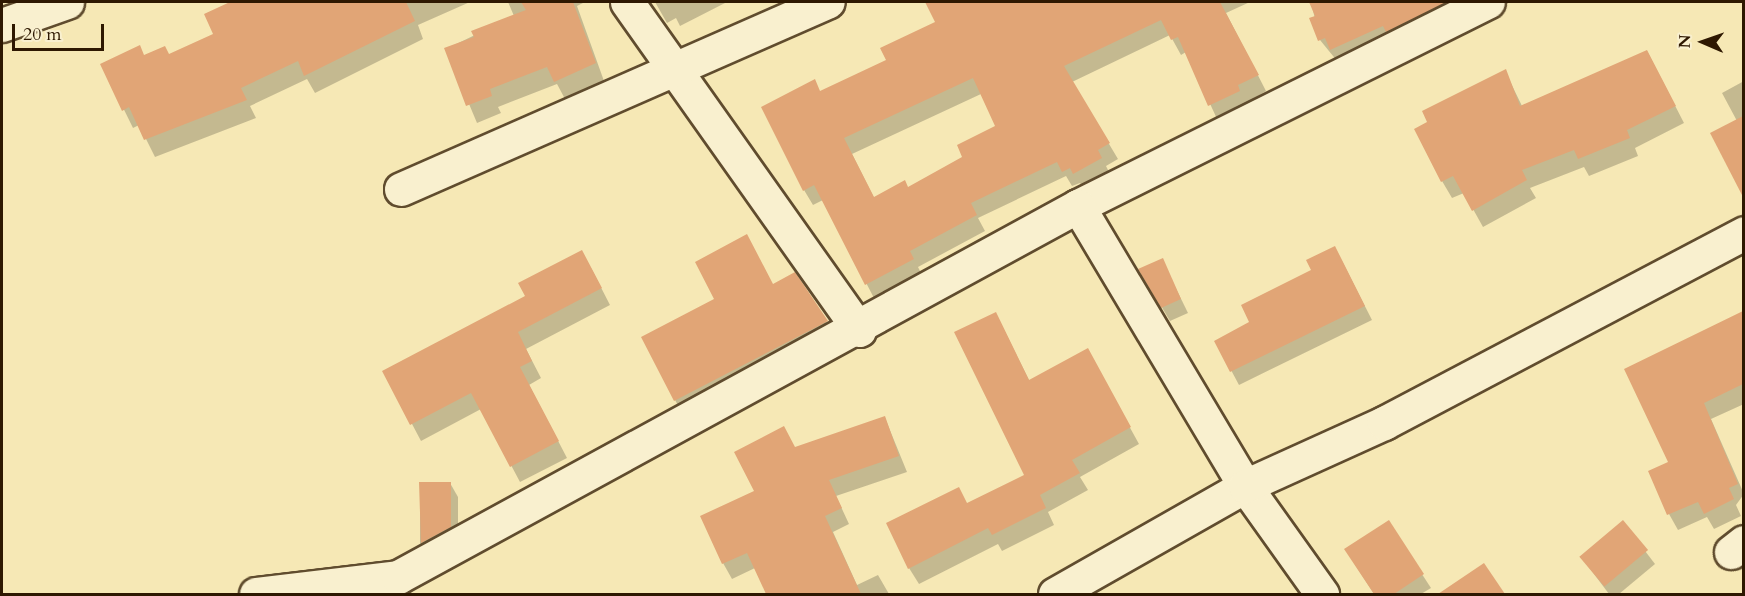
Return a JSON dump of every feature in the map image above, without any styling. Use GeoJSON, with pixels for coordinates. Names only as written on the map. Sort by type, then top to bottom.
{"type":"FeatureCollection","features":[{"type":"Feature","properties":{"kind":"street"},"geometry":{"type":"LineString","coordinates":[[2,25],[67,2]]}},
{"type":"Feature","properties":{"kind":"street"},"geometry":{"type":"LineString","coordinates":[[627,2],[674,72],[859,330]]}},
{"type":"Feature","properties":{"kind":"street"},"geometry":{"type":"LineString","coordinates":[[401,189],[674,72],[828,2]]}},
{"type":"Feature","properties":{"kind":"street"},"geometry":{"type":"LineString","coordinates":[[256,594],[398,577],[859,330],[1078,206],[1488,2]]}},
{"type":"Feature","properties":{"kind":"street"},"geometry":{"type":"LineString","coordinates":[[1078,206],[1245,486],[1322,594]]}},
{"type":"Feature","properties":{"kind":"street"},"geometry":{"type":"LineString","coordinates":[[1055,594],[1245,486],[1384,423],[1743,233]]}},
{"type":"Feature","properties":{"kind":"building"},"geometry":{"type":"Polygon","coordinates":[[[230,2],[406,2],[415,21],[304,76],[298,61],[241,88],[247,100],[144,140],[129,107],[122,111],[100,64],[140,45],[144,55],[165,46],[169,54],[213,34],[204,14],[230,2]]]}},
{"type":"Feature","properties":{"kind":"building"},"geometry":{"type":"Polygon","coordinates":[[[521,2],[573,2],[596,63],[554,82],[547,67],[490,89],[492,96],[466,106],[444,48],[474,37],[471,31],[526,10],[521,2]]]}},
{"type":"Feature","properties":{"kind":"building"},"geometry":{"type":"Polygon","coordinates":[[[925,2],[1220,2],[1259,75],[1238,85],[1240,91],[1208,106],[1178,37],[1171,40],[1161,20],[1064,66],[1110,143],[1098,150],[1102,158],[1073,174],[1070,168],[1062,172],[1057,162],[971,203],[977,215],[910,251],[914,259],[865,285],[814,185],[803,191],[761,107],[815,79],[820,91],[886,60],[880,48],[935,22],[925,2]],[[973,78],[844,138],[874,197],[905,180],[908,187],[962,157],[957,145],[995,126],[973,78]]]}},
{"type":"Feature","properties":{"kind":"building"},"geometry":{"type":"Polygon","coordinates":[[[1309,2],[1447,2],[1386,32],[1383,26],[1330,50],[1325,38],[1318,41],[1309,18],[1315,16],[1309,2]]]}},
{"type":"Feature","properties":{"kind":"building"},"geometry":{"type":"Polygon","coordinates":[[[1647,50],[1676,106],[1627,130],[1630,138],[1578,159],[1574,150],[1522,170],[1527,180],[1472,211],[1453,176],[1441,182],[1414,129],[1427,122],[1422,111],[1506,69],[1520,106],[1647,50]]]}},
{"type":"Feature","properties":{"kind":"building"},"geometry":{"type":"Polygon","coordinates":[[[1743,116],[1743,197],[1710,133],[1743,116]]]}},
{"type":"Feature","properties":{"kind":"building"},"geometry":{"type":"Polygon","coordinates":[[[747,234],[773,284],[795,272],[828,321],[674,401],[641,337],[714,299],[695,262],[747,234]]]}},
{"type":"Feature","properties":{"kind":"building"},"geometry":{"type":"Polygon","coordinates":[[[1335,246],[1365,306],[1230,372],[1214,341],[1249,322],[1241,305],[1311,270],[1306,260],[1335,246]]]}},
{"type":"Feature","properties":{"kind":"building"},"geometry":{"type":"Polygon","coordinates":[[[582,250],[602,288],[518,332],[532,361],[520,367],[559,441],[510,467],[471,393],[410,425],[382,371],[525,296],[518,283],[582,250]]]}},
{"type":"Feature","properties":{"kind":"building"},"geometry":{"type":"Polygon","coordinates":[[[1163,258],[1181,299],[1161,308],[1138,269],[1163,258]]]}},
{"type":"Feature","properties":{"kind":"building"},"geometry":{"type":"Polygon","coordinates":[[[1743,311],[1743,384],[1704,403],[1738,484],[1729,488],[1734,499],[1704,514],[1698,502],[1667,515],[1648,471],[1668,462],[1624,369],[1743,311]]]}},
{"type":"Feature","properties":{"kind":"building"},"geometry":{"type":"Polygon","coordinates":[[[996,312],[1029,380],[1088,348],[1131,427],[1072,460],[1080,473],[1040,495],[1046,508],[992,535],[988,528],[908,569],[886,523],[959,487],[967,503],[1024,475],[954,332],[996,312]]]}},
{"type":"Feature","properties":{"kind":"building"},"geometry":{"type":"Polygon","coordinates":[[[885,416],[899,456],[829,480],[842,508],[825,516],[861,594],[766,594],[747,553],[722,564],[700,516],[754,491],[734,452],[784,426],[795,447],[885,416]]]}},
{"type":"Feature","properties":{"kind":"building"},"geometry":{"type":"Polygon","coordinates":[[[419,482],[451,482],[451,527],[421,543],[419,482]]]}},
{"type":"Feature","properties":{"kind":"building"},"geometry":{"type":"Polygon","coordinates":[[[1389,520],[1424,574],[1394,594],[1374,594],[1344,549],[1389,520]]]}},
{"type":"Feature","properties":{"kind":"building"},"geometry":{"type":"Polygon","coordinates":[[[1623,520],[1648,550],[1604,587],[1579,557],[1623,520]]]}},
{"type":"Feature","properties":{"kind":"building"},"geometry":{"type":"Polygon","coordinates":[[[1484,563],[1505,594],[1438,594],[1484,563]]]}}]}
